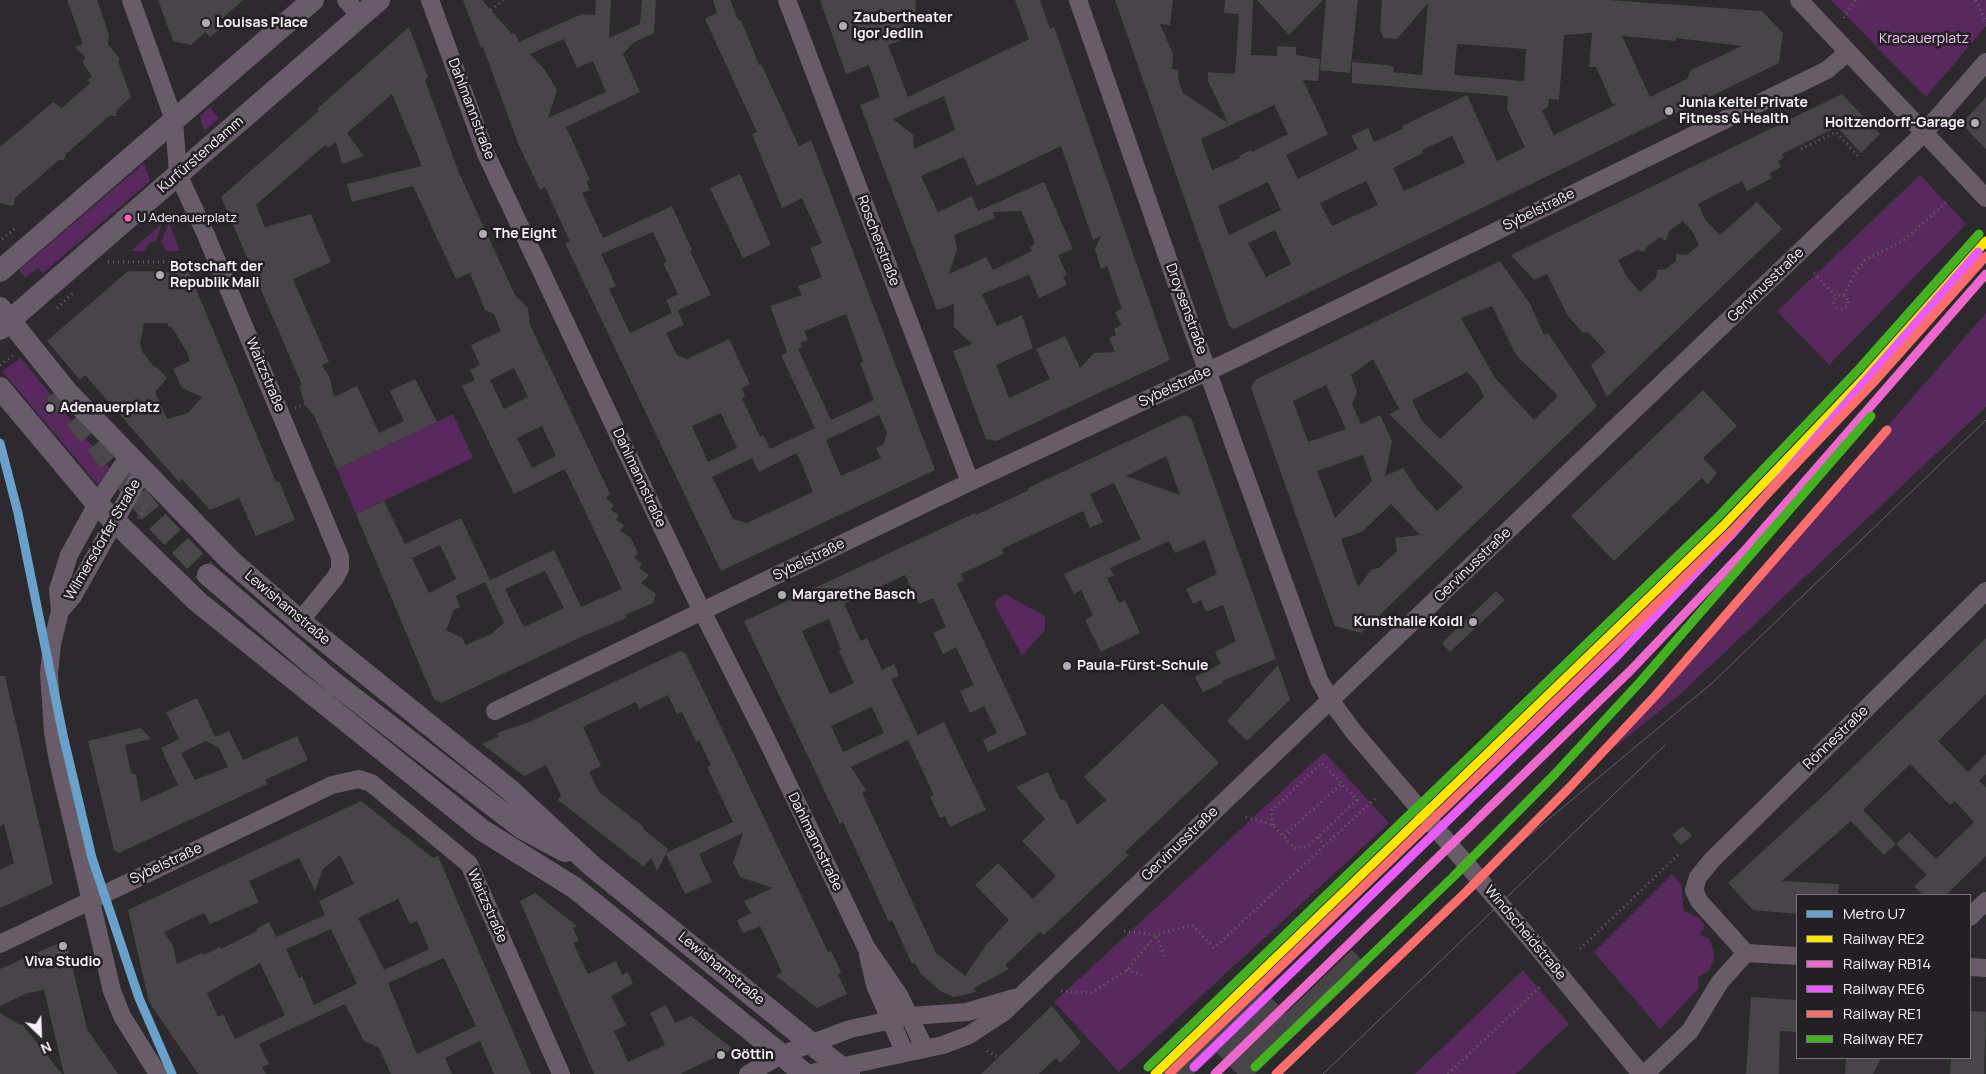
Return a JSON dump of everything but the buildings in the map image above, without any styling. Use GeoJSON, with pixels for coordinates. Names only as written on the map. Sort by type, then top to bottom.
{"type":"FeatureCollection","features":[{"type":"Feature","properties":{"kind":"main road"},"geometry":{"type":"LineString","coordinates":[[0,271],[313,0]]}},
{"type":"Feature","properties":{"kind":"main road","name":"Kurfürstendamm"},"geometry":{"type":"LineString","coordinates":[[3,319],[178,174],[353,8],[379,0]]}},
{"type":"Feature","properties":{"kind":"main road","name":"Lewishamstraße"},"geometry":{"type":"LineString","coordinates":[[3,319],[68,393],[230,560],[300,621],[510,790],[592,866],[812,1042],[844,1070]]}},
{"type":"Feature","properties":{"kind":"main road","name":"Lewishamstraße"},"geometry":{"type":"LineString","coordinates":[[0,388],[96,504],[124,523],[198,602],[482,830],[575,888],[806,1074]]}},
{"type":"Feature","properties":{"kind":"main road","name":"Lewishamstraße"},"geometry":{"type":"LineString","coordinates":[[208,575],[334,683],[522,828],[592,866]]}},
{"type":"Feature","properties":{"kind":"main road","name":"Lewishamstraße"},"geometry":{"type":"LineString","coordinates":[[522,828],[575,888]]}},
{"type":"Feature","properties":{"kind":"street","name":"Waitzstraße"},"geometry":{"type":"LineString","coordinates":[[132,0],[174,120],[178,174],[213,251],[340,557],[340,569],[335,578],[300,621]]}},
{"type":"Feature","properties":{"kind":"street","name":"Dahlmannstraße"},"geometry":{"type":"LineString","coordinates":[[430,0],[486,154],[702,611],[764,734],[866,948],[891,982],[910,1016],[925,1049]]}},
{"type":"Feature","properties":{"kind":"street","name":"Roscherstraße"},"geometry":{"type":"LineString","coordinates":[[787,0],[970,482]]}},
{"type":"Feature","properties":{"kind":"street","name":"Droysenstraße"},"geometry":{"type":"LineString","coordinates":[[1078,0],[1208,372],[1319,680],[1331,701]]}},
{"type":"Feature","properties":{"kind":"street"},"geometry":{"type":"LineString","coordinates":[[1798,0],[1986,198]]}},
{"type":"Feature","properties":{"kind":"street","name":"Sybelstraße"},"geometry":{"type":"LineString","coordinates":[[495,711],[970,482],[1208,372],[1821,73],[1848,52]]}},
{"type":"Feature","properties":{"kind":"street","name":"Gervinusstraße"},"geometry":{"type":"LineString","coordinates":[[806,1074],[844,1070],[925,1049],[969,1035],[986,1026],[1022,996],[1924,133],[1986,62]]}},
{"type":"Feature","properties":{"kind":"street","name":"Wilmersdorfer Straße"},"geometry":{"type":"LineString","coordinates":[[137,462],[96,504],[69,555],[58,590],[60,611],[52,644],[49,672],[53,732],[112,991],[122,1016],[158,1074]]}},
{"type":"Feature","properties":{"kind":"street","name":"Wilmersdorfer Straße"},"geometry":{"type":"LineString","coordinates":[[60,611],[74,596],[124,523],[137,462]]}},
{"type":"Feature","properties":{"kind":"street","name":"Rönnestraße"},"geometry":{"type":"LineString","coordinates":[[1746,953],[1699,901],[1694,890],[1698,877],[1712,860],[1986,591]]}},
{"type":"Feature","properties":{"kind":"street","name":"Windscheidstraße"},"geometry":{"type":"LineString","coordinates":[[1331,701],[1359,738],[1537,947],[1642,1074]]}},
{"type":"Feature","properties":{"kind":"street","name":"Waitzstraße"},"geometry":{"type":"LineString","coordinates":[[332,785],[359,779],[371,783],[469,864],[561,1074]]}},
{"type":"Feature","properties":{"kind":"street","name":"Sybelstraße"},"geometry":{"type":"LineString","coordinates":[[0,944],[332,785]]}},
{"type":"Feature","properties":{"kind":"street"},"geometry":{"type":"LineString","coordinates":[[1971,916],[1986,901]]}},
{"type":"Feature","properties":{"kind":"street","name":"Dahlmannstraße"},"geometry":{"type":"LineString","coordinates":[[866,948],[875,985],[905,1053]]}},
{"type":"Feature","properties":{"kind":"street"},"geometry":{"type":"LineString","coordinates":[[1645,1074],[1690,1032],[1720,982],[1746,953],[1796,956]]}},
{"type":"Feature","properties":{"kind":"street"},"geometry":{"type":"LineString","coordinates":[[1971,967],[1986,968]]}},
{"type":"Feature","properties":{"kind":"street","name":"Gervinusstraße"},"geometry":{"type":"LineString","coordinates":[[748,1074],[781,1055],[850,1029],[910,1016],[967,1012],[1022,996]]}},
{"type":"Feature","properties":{"kind":"path"},"geometry":{"type":"LineString","coordinates":[[491,10],[503,0]]}},
{"type":"Feature","properties":{"kind":"path"},"geometry":{"type":"LineString","coordinates":[[1844,18],[1856,0]]}},
{"type":"Feature","properties":{"kind":"path"},"geometry":{"type":"LineString","coordinates":[[1976,0],[1986,23]]}},
{"type":"Feature","properties":{"kind":"path"},"geometry":{"type":"LineString","coordinates":[[1801,148],[1836,132],[1858,156]]}},
{"type":"Feature","properties":{"kind":"path"},"geometry":{"type":"LineString","coordinates":[[1844,295],[1854,273],[1865,260],[1904,240],[1949,200]]}},
{"type":"Feature","properties":{"kind":"path"},"geometry":{"type":"LineString","coordinates":[[2,239],[18,226]]}},
{"type":"Feature","properties":{"kind":"path"},"geometry":{"type":"LineString","coordinates":[[108,262],[194,262]]}},
{"type":"Feature","properties":{"kind":"path"},"geometry":{"type":"LineString","coordinates":[[1814,273],[1836,296]]}},
{"type":"Feature","properties":{"kind":"path"},"geometry":{"type":"LineString","coordinates":[[1836,296],[1834,304],[1843,310],[1848,305],[1847,297],[1844,295]]}},
{"type":"Feature","properties":{"kind":"path"},"geometry":{"type":"LineString","coordinates":[[1836,296],[1844,295]]}},
{"type":"Feature","properties":{"kind":"path"},"geometry":{"type":"LineString","coordinates":[[57,308],[70,297]]}},
{"type":"Feature","properties":{"kind":"path"},"geometry":{"type":"LineString","coordinates":[[0,365],[18,353]]}},
{"type":"Feature","properties":{"kind":"path"},"geometry":{"type":"LineString","coordinates":[[124,523],[149,501]]}},
{"type":"Feature","properties":{"kind":"path"},"geometry":{"type":"LineString","coordinates":[[1246,817],[1273,825],[1294,848],[1307,847],[1357,800],[1322,763],[1272,811],[1273,825]]}},
{"type":"Feature","properties":{"kind":"path"},"geometry":{"type":"LineString","coordinates":[[1284,836],[1341,784]]}},
{"type":"Feature","properties":{"kind":"path"},"geometry":{"type":"LineString","coordinates":[[1124,931],[1156,935],[1192,925],[1214,948],[1378,796]]}},
{"type":"Feature","properties":{"kind":"path"},"geometry":{"type":"LineString","coordinates":[[1318,837],[1324,846]]}},
{"type":"Feature","properties":{"kind":"path"},"geometry":{"type":"LineString","coordinates":[[1580,950],[1678,855]]}},
{"type":"Feature","properties":{"kind":"path"},"geometry":{"type":"LineString","coordinates":[[1156,935],[1165,957]]}},
{"type":"Feature","properties":{"kind":"path"},"geometry":{"type":"LineString","coordinates":[[1061,991],[1091,993],[1126,970],[1156,935]]}},
{"type":"Feature","properties":{"kind":"path"},"geometry":{"type":"LineString","coordinates":[[1126,970],[1145,976]]}},
{"type":"Feature","properties":{"kind":"path"},"geometry":{"type":"LineString","coordinates":[[1448,1074],[1541,986]]}},
{"type":"Feature","properties":{"kind":"path"},"geometry":{"type":"LineString","coordinates":[[987,1051],[998,1057]]}},
{"type":"Feature","properties":{"kind":"green space","name":"Kracauerplatz"},"geometry":{"type":"Polygon","coordinates":[[[1831,0],[1986,0],[1986,26],[1926,97],[1831,0]]]}},
{"type":"Feature","properties":{"kind":"green space"},"geometry":{"type":"Polygon","coordinates":[[[210,107],[219,118],[204,131],[200,116],[210,107]]]}},
{"type":"Feature","properties":{"kind":"green space"},"geometry":{"type":"Polygon","coordinates":[[[144,163],[150,181],[43,273],[38,268],[25,278],[19,270],[144,163]]]}},
{"type":"Feature","properties":{"kind":"green space"},"geometry":{"type":"Polygon","coordinates":[[[1920,175],[1966,224],[1829,365],[1777,311],[1920,175]]]}},
{"type":"Feature","properties":{"kind":"green space"},"geometry":{"type":"Polygon","coordinates":[[[162,223],[156,241],[149,243],[145,251],[131,251],[162,223]]]}},
{"type":"Feature","properties":{"kind":"green space"},"geometry":{"type":"Polygon","coordinates":[[[169,223],[180,251],[166,251],[161,242],[169,223]]]}},
{"type":"Feature","properties":{"kind":"green space"},"geometry":{"type":"Polygon","coordinates":[[[1986,313],[1986,407],[1676,698],[1591,766],[1986,313]]]}},
{"type":"Feature","properties":{"kind":"green space"},"geometry":{"type":"Polygon","coordinates":[[[21,358],[110,468],[98,485],[2,371],[21,358]]]}},
{"type":"Feature","properties":{"kind":"green space"},"geometry":{"type":"Polygon","coordinates":[[[453,414],[473,458],[356,514],[337,469],[453,414]]]}},
{"type":"Feature","properties":{"kind":"green space"},"geometry":{"type":"Polygon","coordinates":[[[1005,594],[1045,616],[1045,630],[1022,656],[994,603],[1005,594]]]}},
{"type":"Feature","properties":{"kind":"green space"},"geometry":{"type":"Polygon","coordinates":[[[1324,752],[1389,823],[1119,1072],[1054,1002],[1324,752]]]}},
{"type":"Feature","properties":{"kind":"green space"},"geometry":{"type":"Polygon","coordinates":[[[1672,874],[1681,884],[1684,911],[1699,918],[1705,925],[1700,934],[1709,939],[1714,952],[1714,959],[1709,971],[1698,977],[1699,988],[1660,1029],[1594,952],[1672,874]]]}},
{"type":"Feature","properties":{"kind":"green space"},"geometry":{"type":"Polygon","coordinates":[[[1523,970],[1569,1024],[1516,1074],[1415,1074],[1523,970]]]}},
{"type":"Feature","properties":{"kind":"tunnel"},"geometry":{"type":"LineString","coordinates":[[55,392],[157,521],[208,575]]}},
{"type":"Feature","properties":{"kind":"tram line"},"geometry":{"type":"LineString","coordinates":[[1362,993],[1526,838],[1711,684],[1986,420]]}},
{"type":"Feature","properties":{"kind":"tram line"},"geometry":{"type":"LineString","coordinates":[[1323,1074],[1665,745]]}},
{"type":"Feature","properties":{"kind":"metro line","name":"U7"},"geometry":{"type":"LineString","coordinates":[[0,443],[18,513],[63,735],[92,858],[139,998],[172,1074]]}},
{"type":"Feature","properties":{"kind":"rail line","name":"RE7"},"geometry":{"type":"LineString","coordinates":[[1148,1067],[1716,519],[1859,369],[1979,234]]}},
{"type":"Feature","properties":{"kind":"rail line","name":"RE2"},"geometry":{"type":"LineString","coordinates":[[1155,1074],[1723,526],[1866,376],[1986,241]]}},
{"type":"Feature","properties":{"kind":"rail line","name":"RE6"},"geometry":{"type":"LineString","coordinates":[[1194,1067],[1617,656],[1732,534],[1978,252]]}},
{"type":"Feature","properties":{"kind":"rail line","name":"RE1"},"geometry":{"type":"LineString","coordinates":[[1169,1074],[1730,533],[1873,383],[1986,256]]}},
{"type":"Feature","properties":{"kind":"rail line","name":"RB14"},"geometry":{"type":"LineString","coordinates":[[1215,1074],[1631,670],[1747,548],[1986,274]]}},
{"type":"Feature","properties":{"kind":"rail line","name":"RE7"},"geometry":{"type":"LineString","coordinates":[[1255,1067],[1452,878],[1555,774],[1640,682],[1871,416]]}},
{"type":"Feature","properties":{"kind":"rail line","name":"RE1"},"geometry":{"type":"LineString","coordinates":[[1276,1074],[1466,892],[1569,788],[1655,696],[1887,430]]}},
{"type":"Feature","properties":{"kind":"place","name":"Louisas Place"},"geometry":{"type":"Point","coordinates":[206,23]}},
{"type":"Feature","properties":{"kind":"place","name":"Zaubertheater Igor Jedlin"},"geometry":{"type":"Point","coordinates":[843,26]}},
{"type":"Feature","properties":{"kind":"place","name":"Junia Keitel Private Fitness & Health"},"geometry":{"type":"Point","coordinates":[1669,111]}},
{"type":"Feature","properties":{"kind":"place","name":"Holtzendorff-Garage"},"geometry":{"type":"Point","coordinates":[1975,123]}},
{"type":"Feature","properties":{"kind":"place","name":"U Adenauerplatz"},"geometry":{"type":"Point","coordinates":[128,218]}},
{"type":"Feature","properties":{"kind":"place","name":"The Eight"},"geometry":{"type":"Point","coordinates":[483,234]}},
{"type":"Feature","properties":{"kind":"place","name":"Botschaft der Republik Mali"},"geometry":{"type":"Point","coordinates":[160,275]}},
{"type":"Feature","properties":{"kind":"place","name":"Adenauerplatz"},"geometry":{"type":"Point","coordinates":[50,408]}},
{"type":"Feature","properties":{"kind":"place","name":"Margarethe Basch"},"geometry":{"type":"Point","coordinates":[782,595]}},
{"type":"Feature","properties":{"kind":"place","name":"Kunsthalle Koidl"},"geometry":{"type":"Point","coordinates":[1473,622]}},
{"type":"Feature","properties":{"kind":"place","name":"Paula-Fürst-Schule"},"geometry":{"type":"Point","coordinates":[1067,666]}},
{"type":"Feature","properties":{"kind":"place","name":"Viva Studio"},"geometry":{"type":"Point","coordinates":[63,946]}},
{"type":"Feature","properties":{"kind":"place","name":"Göttin"},"geometry":{"type":"Point","coordinates":[721,1055]}}]}
